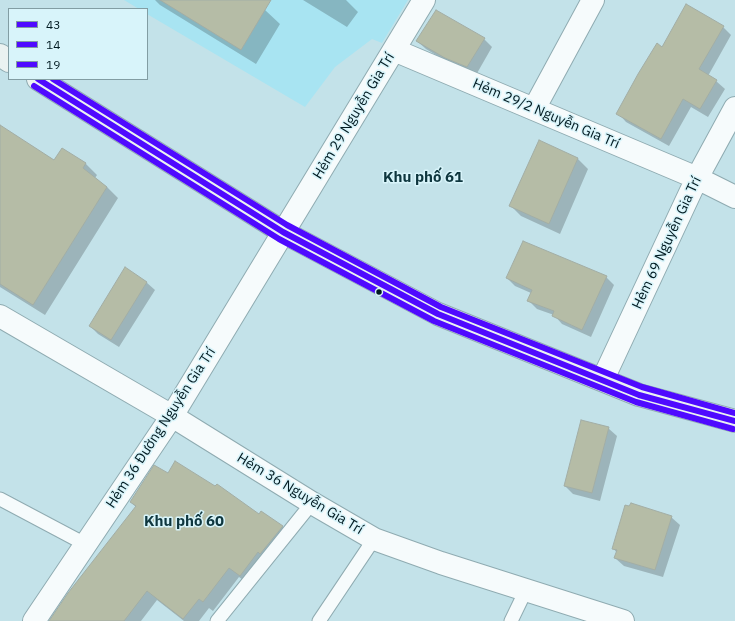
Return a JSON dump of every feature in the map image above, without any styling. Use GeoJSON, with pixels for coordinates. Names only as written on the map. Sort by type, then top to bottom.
{"type":"FeatureCollection","features":[{"type":"Feature","properties":{"kind":"street","name":"Hẻm 29 Nguyễn Gia Trí"},"geometry":{"type":"LineString","coordinates":[[283,232],[424,0]]}},
{"type":"Feature","properties":{"kind":"street"},"geometry":{"type":"LineString","coordinates":[[534,109],[593,0]]}},
{"type":"Feature","properties":{"kind":"street","name":"Hẻm 29/2 Nguyễn Gia Trí"},"geometry":{"type":"LineString","coordinates":[[394,50],[697,178],[735,197]]}},
{"type":"Feature","properties":{"kind":"street"},"geometry":{"type":"LineString","coordinates":[[40,80],[283,232],[438,314],[639,395],[735,421]]}},
{"type":"Feature","properties":{"kind":"street","name":"Hẻm 69 Nguyễn Gia Trí"},"geometry":{"type":"LineString","coordinates":[[603,380],[697,178],[735,108]]}},
{"type":"Feature","properties":{"kind":"street","name":"Hẻm 36 Đường Nguyễn Gia Trí"},"geometry":{"type":"LineString","coordinates":[[34,621],[172,416],[283,232]]}},
{"type":"Feature","properties":{"kind":"street","name":"Hẻm 36 Nguyễn Gia Trí"},"geometry":{"type":"LineString","coordinates":[[0,316],[172,416],[312,503],[374,539],[441,563],[623,621]]}},
{"type":"Feature","properties":{"kind":"lane"},"geometry":{"type":"LineString","coordinates":[[0,499],[85,544]]}},
{"type":"Feature","properties":{"kind":"lane"},"geometry":{"type":"LineString","coordinates":[[217,621],[312,503]]}},
{"type":"Feature","properties":{"kind":"lane"},"geometry":{"type":"LineString","coordinates":[[319,621],[374,539]]}},
{"type":"Feature","properties":{"kind":"lane"},"geometry":{"type":"LineString","coordinates":[[511,621],[526,590]]}},
{"type":"Feature","properties":{"kind":"shaded area"},"geometry":{"type":"Polygon","coordinates":[[[124,0],[408,0],[382,43],[372,39],[335,67],[305,107],[148,15],[148,8],[137,8],[124,0]]]}},
{"type":"Feature","properties":{"kind":"building"},"geometry":{"type":"Polygon","coordinates":[[[160,0],[271,0],[241,50],[160,0]]]}},
{"type":"Feature","properties":{"kind":"building"},"geometry":{"type":"Polygon","coordinates":[[[686,4],[724,26],[699,69],[717,80],[700,109],[683,99],[661,139],[616,114],[657,43],[662,47],[686,4]]]}},
{"type":"Feature","properties":{"kind":"building"},"geometry":{"type":"Polygon","coordinates":[[[436,10],[485,38],[467,67],[445,58],[416,41],[436,10]]]}},
{"type":"Feature","properties":{"kind":"building"},"geometry":{"type":"Polygon","coordinates":[[[0,125],[54,160],[62,148],[86,163],[83,168],[107,187],[33,305],[0,284],[0,125]]]}},
{"type":"Feature","properties":{"kind":"building"},"geometry":{"type":"Polygon","coordinates":[[[539,140],[578,158],[549,224],[509,206],[539,140]]]}},
{"type":"Feature","properties":{"kind":"building"},"geometry":{"type":"Polygon","coordinates":[[[523,241],[607,276],[582,330],[552,316],[554,311],[527,301],[532,290],[506,278],[523,241]]]}},
{"type":"Feature","properties":{"kind":"building"},"geometry":{"type":"Polygon","coordinates":[[[125,267],[147,282],[111,340],[89,326],[125,267]]]}},
{"type":"Feature","properties":{"kind":"building"},"geometry":{"type":"Polygon","coordinates":[[[581,420],[609,427],[592,493],[564,486],[581,420]]]}},
{"type":"Feature","properties":{"kind":"building"},"geometry":{"type":"Polygon","coordinates":[[[175,461],[215,486],[217,484],[259,514],[261,511],[283,526],[260,554],[258,552],[240,576],[229,568],[203,602],[199,599],[183,619],[147,591],[124,621],[49,621],[68,593],[136,506],[130,502],[154,465],[168,473],[175,461]]]}},
{"type":"Feature","properties":{"kind":"building"},"geometry":{"type":"Polygon","coordinates":[[[631,503],[672,516],[655,570],[614,558],[617,550],[612,549],[625,505],[629,506],[631,503]]]}},
{"type":"Feature","properties":{"kind":"transit line","name":"43"},"geometry":{"type":"LineString","coordinates":[[40,80],[283,232],[438,314],[639,395],[735,421]]}},
{"type":"Feature","properties":{"kind":"transit line","name":"19"},"geometry":{"type":"LineString","coordinates":[[55,80],[287,225],[441,307],[642,387],[735,413]]}},
{"type":"Feature","properties":{"kind":"transit line","name":"14"},"geometry":{"type":"LineString","coordinates":[[34,86],[279,239],[434,321],[636,402],[733,429]]}},
{"type":"Feature","properties":{"kind":"district","name":"Khu phố 61"},"geometry":{"type":"Point","coordinates":[423,178]}},
{"type":"Feature","properties":{"kind":"district","name":"Khu phố 60"},"geometry":{"type":"Point","coordinates":[184,522]}}]}
